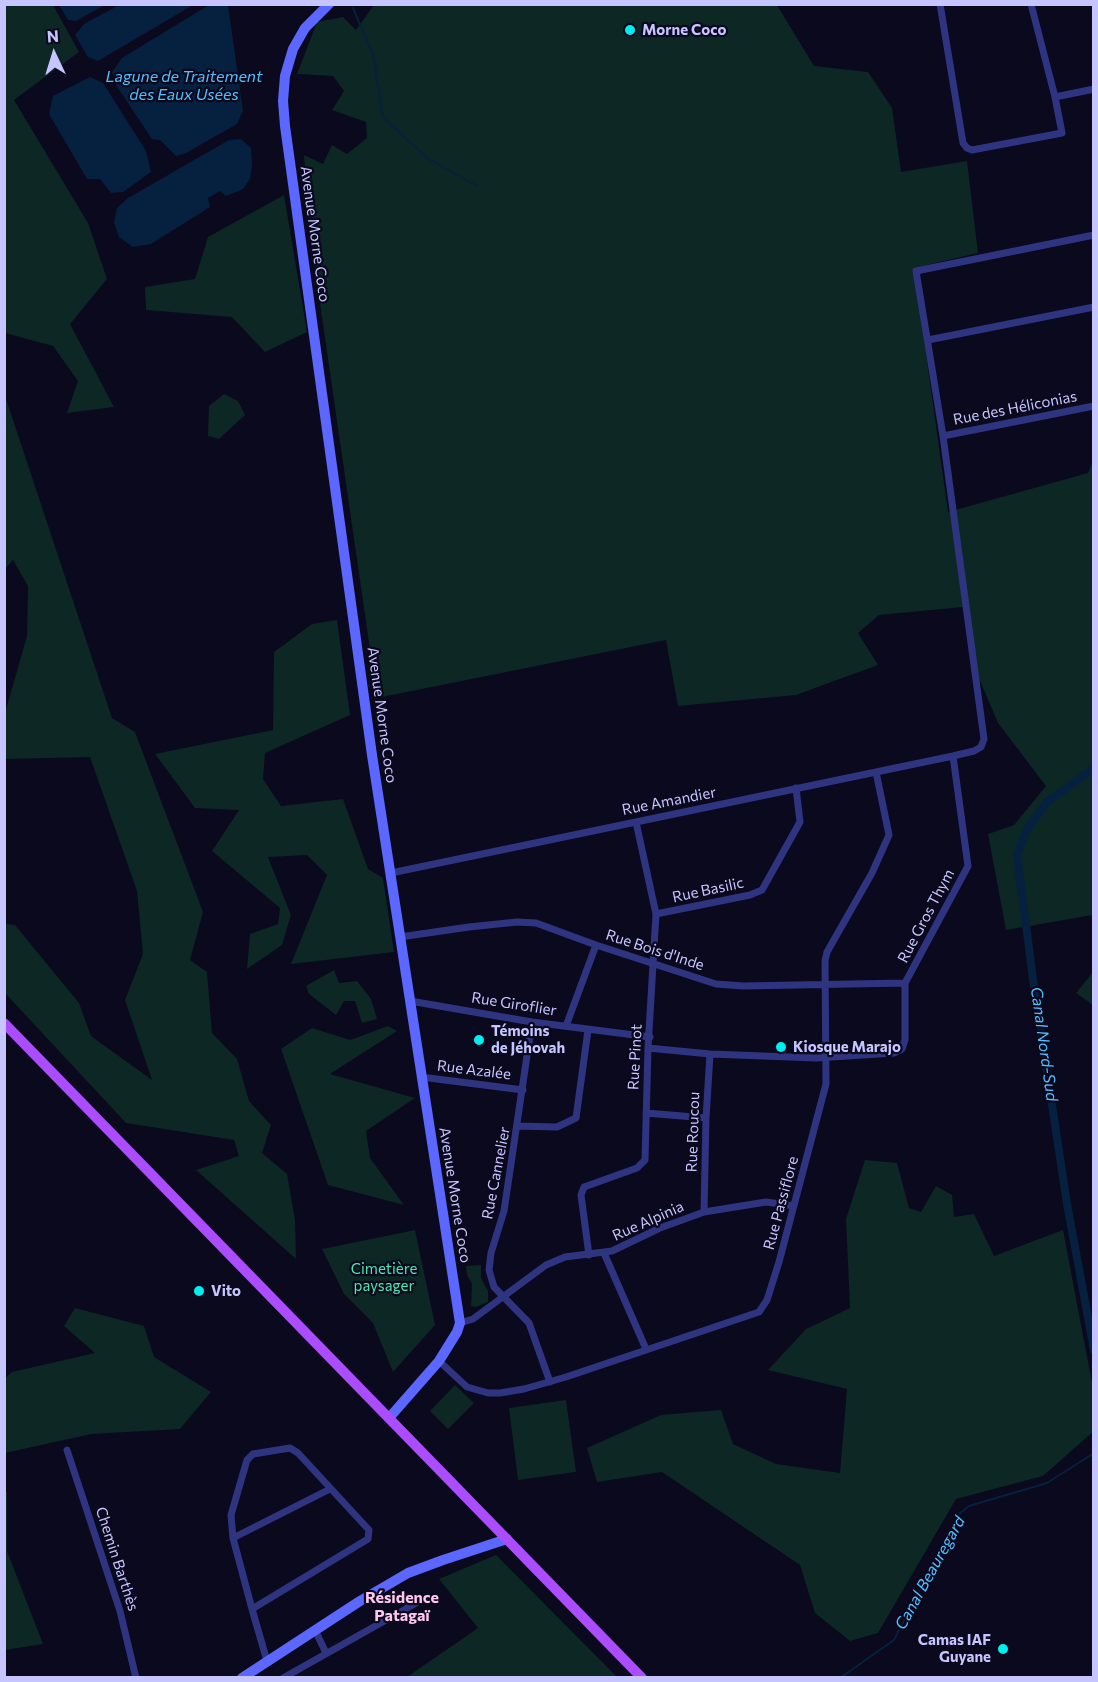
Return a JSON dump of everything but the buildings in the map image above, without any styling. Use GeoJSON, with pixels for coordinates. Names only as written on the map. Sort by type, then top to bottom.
{"type":"FeatureCollection","features":[{"type":"Feature","properties":{"kind":"main road"},"geometry":{"type":"LineString","coordinates":[[4,1023],[642,1677]]}},
{"type":"Feature","properties":{"kind":"street","name":"Avenue Morne Coco"},"geometry":{"type":"LineString","coordinates":[[328,4],[305,28],[293,49],[285,76],[284,109],[365,709],[460,1323]]}},
{"type":"Feature","properties":{"kind":"street"},"geometry":{"type":"LineString","coordinates":[[940,4],[963,143],[972,150],[1062,133],[1031,4]]}},
{"type":"Feature","properties":{"kind":"street"},"geometry":{"type":"LineString","coordinates":[[1055,97],[1094,88]]}},
{"type":"Feature","properties":{"kind":"street","name":"Rue Amandier"},"geometry":{"type":"LineString","coordinates":[[391,873],[953,756],[981,747],[984,739],[942,436],[916,271],[1094,236]]}},
{"type":"Feature","properties":{"kind":"street"},"geometry":{"type":"LineString","coordinates":[[928,340],[1094,307]]}},
{"type":"Feature","properties":{"kind":"street","name":"Rue des Héliconias"},"geometry":{"type":"LineString","coordinates":[[942,436],[1094,406]]}},
{"type":"Feature","properties":{"kind":"street","name":"Rue Gros Thym"},"geometry":{"type":"LineString","coordinates":[[648,1048],[710,1054],[825,1058],[894,1053],[902,1049],[905,1040],[905,983],[968,866],[953,756]]}},
{"type":"Feature","properties":{"kind":"street","name":"Rue Passiflore"},"geometry":{"type":"LineString","coordinates":[[439,1360],[467,1387],[488,1393],[524,1389],[759,1312],[767,1300],[826,1084],[827,952],[872,873],[889,835],[876,772]]}},
{"type":"Feature","properties":{"kind":"street","name":"Rue Basilic"},"geometry":{"type":"LineString","coordinates":[[656,914],[750,895],[762,890],[800,822],[796,788]]}},
{"type":"Feature","properties":{"kind":"street","name":"Rue Pinot"},"geometry":{"type":"LineString","coordinates":[[589,1255],[581,1195],[584,1187],[637,1168],[645,1160],[648,1048],[656,914],[636,822]]}},
{"type":"Feature","properties":{"kind":"street","name":"Rue Bois d'Inde"},"geometry":{"type":"LineString","coordinates":[[400,937],[468,927],[527,922],[536,923],[716,984],[742,986],[905,983]]}},
{"type":"Feature","properties":{"kind":"street"},"geometry":{"type":"LineString","coordinates":[[566,1026],[596,945]]}},
{"type":"Feature","properties":{"kind":"street","name":"Rue Giroflier"},"geometry":{"type":"LineString","coordinates":[[410,1001],[532,1022],[650,1037]]}},
{"type":"Feature","properties":{"kind":"street","name":"Rue Cannelier"},"geometry":{"type":"LineString","coordinates":[[532,1022],[504,1212],[491,1253],[489,1270],[494,1287],[529,1323],[550,1382]]}},
{"type":"Feature","properties":{"kind":"street"},"geometry":{"type":"LineString","coordinates":[[518,1126],[557,1127],[576,1118],[588,1030]]}},
{"type":"Feature","properties":{"kind":"street","name":"Rue Roucou"},"geometry":{"type":"LineString","coordinates":[[704,1212],[710,1054]]}},
{"type":"Feature","properties":{"kind":"street","name":"Rue Azalée"},"geometry":{"type":"LineString","coordinates":[[421,1077],[523,1090]]}},
{"type":"Feature","properties":{"kind":"street"},"geometry":{"type":"LineString","coordinates":[[646,1113],[706,1118]]}},
{"type":"Feature","properties":{"kind":"street","name":"Rue Alpinia"},"geometry":{"type":"LineString","coordinates":[[460,1323],[473,1319],[546,1265],[565,1257],[604,1253],[669,1224],[704,1212],[766,1202],[794,1206]]}},
{"type":"Feature","properties":{"kind":"street"},"geometry":{"type":"LineString","coordinates":[[604,1253],[646,1349]]}},
{"type":"Feature","properties":{"kind":"street"},"geometry":{"type":"LineString","coordinates":[[389,1418],[439,1360],[458,1332],[460,1323]]}},
{"type":"Feature","properties":{"kind":"street"},"geometry":{"type":"LineString","coordinates":[[252,1609],[368,1539],[369,1530],[290,1448],[253,1454],[247,1460],[231,1515],[233,1538],[252,1609],[267,1660]]}},
{"type":"Feature","properties":{"kind":"street","name":"Chemin Barthès"},"geometry":{"type":"LineString","coordinates":[[67,1450],[120,1611],[136,1677]]}},
{"type":"Feature","properties":{"kind":"street"},"geometry":{"type":"LineString","coordinates":[[233,1538],[330,1489]]}},
{"type":"Feature","properties":{"kind":"street"},"geometry":{"type":"LineString","coordinates":[[242,1677],[408,1574],[507,1539]]}},
{"type":"Feature","properties":{"kind":"street"},"geometry":{"type":"LineString","coordinates":[[284,1677],[418,1602]]}},
{"type":"Feature","properties":{"kind":"street"},"geometry":{"type":"LineString","coordinates":[[315,1630],[326,1653]]}},
{"type":"Feature","properties":{"kind":"green space"},"geometry":{"type":"Polygon","coordinates":[[[4,5],[53,5],[79,52],[14,100],[88,223],[107,279],[70,324],[114,407],[67,413],[78,381],[53,346],[5,333],[4,5]]]}},
{"type":"Feature","properties":{"kind":"green space"},"geometry":{"type":"Polygon","coordinates":[[[374,5],[777,5],[814,66],[868,72],[892,108],[901,172],[967,161],[978,253],[914,268],[948,512],[1088,473],[1093,461],[1093,915],[1006,930],[988,834],[1014,825],[1046,786],[998,723],[975,669],[963,607],[879,615],[858,633],[878,665],[796,695],[678,706],[666,640],[377,698],[310,234],[304,155],[323,164],[332,145],[347,154],[367,138],[366,122],[332,110],[344,91],[333,76],[297,74],[317,22],[343,17],[356,30],[374,5]]]}},
{"type":"Feature","properties":{"kind":"green space"},"geometry":{"type":"Polygon","coordinates":[[[284,195],[307,332],[265,352],[232,317],[146,310],[145,287],[195,279],[208,237],[284,195]]]}},
{"type":"Feature","properties":{"kind":"green space"},"geometry":{"type":"Polygon","coordinates":[[[224,394],[238,401],[245,415],[219,439],[208,436],[209,406],[224,394]]]}},
{"type":"Feature","properties":{"kind":"green space"},"geometry":{"type":"Polygon","coordinates":[[[5,396],[112,718],[135,732],[203,912],[190,960],[207,972],[212,1033],[237,1059],[249,1101],[271,1125],[262,1153],[287,1174],[295,1220],[296,1259],[196,1170],[239,1156],[234,1140],[126,1123],[5,993],[5,924],[15,925],[79,1003],[91,1036],[152,1080],[125,1000],[143,954],[137,891],[90,757],[5,759],[5,713],[27,636],[28,586],[13,560],[5,569],[5,396]]]}},
{"type":"Feature","properties":{"kind":"green space"},"geometry":{"type":"Polygon","coordinates":[[[337,620],[350,715],[265,753],[263,779],[281,806],[343,799],[368,869],[383,878],[394,952],[291,964],[327,875],[307,855],[268,857],[291,915],[282,945],[247,969],[250,934],[278,924],[280,908],[212,851],[239,810],[195,808],[155,754],[273,730],[274,652],[312,624],[337,620]]]}},
{"type":"Feature","properties":{"kind":"green space"},"geometry":{"type":"Polygon","coordinates":[[[334,970],[339,983],[357,981],[371,999],[377,1019],[362,1023],[355,1001],[344,1001],[336,1015],[309,994],[306,986],[334,970]]]}},
{"type":"Feature","properties":{"kind":"green space"},"geometry":{"type":"Polygon","coordinates":[[[1093,972],[1093,1005],[1076,993],[1093,972]]]}},
{"type":"Feature","properties":{"kind":"green space"},"geometry":{"type":"Polygon","coordinates":[[[388,1026],[397,1031],[330,1074],[415,1098],[366,1131],[370,1158],[404,1205],[328,1185],[281,1049],[312,1028],[350,1040],[388,1026]]]}},
{"type":"Feature","properties":{"kind":"green space"},"geometry":{"type":"Polygon","coordinates":[[[865,1160],[897,1163],[909,1208],[921,1212],[936,1186],[952,1195],[954,1217],[974,1214],[994,1256],[1063,1230],[1093,1388],[1094,1431],[1043,1476],[956,1499],[878,1633],[850,1641],[815,1613],[800,1565],[662,1472],[597,1482],[587,1448],[661,1415],[721,1410],[733,1444],[776,1464],[840,1473],[847,1389],[768,1370],[806,1329],[850,1308],[846,1219],[865,1160]]]}},
{"type":"Feature","properties":{"kind":"green space","name":"Cimetière paysager"},"geometry":{"type":"Polygon","coordinates":[[[415,1230],[435,1325],[393,1372],[373,1323],[344,1294],[322,1249],[415,1230]]]}},
{"type":"Feature","properties":{"kind":"green space"},"geometry":{"type":"Polygon","coordinates":[[[481,1265],[481,1278],[488,1291],[488,1302],[476,1307],[471,1306],[472,1284],[467,1275],[466,1266],[481,1265]]]}},
{"type":"Feature","properties":{"kind":"green space"},"geometry":{"type":"Polygon","coordinates":[[[75,1308],[144,1326],[154,1357],[211,1392],[180,1429],[91,1434],[5,1453],[5,1378],[12,1372],[95,1353],[64,1326],[75,1308]]]}},
{"type":"Feature","properties":{"kind":"green space"},"geometry":{"type":"Polygon","coordinates":[[[455,1385],[474,1403],[448,1429],[430,1411],[455,1385]]]}},
{"type":"Feature","properties":{"kind":"green space"},"geometry":{"type":"Polygon","coordinates":[[[566,1400],[576,1472],[518,1480],[509,1408],[566,1400]]]}},
{"type":"Feature","properties":{"kind":"green space"},"geometry":{"type":"Polygon","coordinates":[[[4,1490],[7,1492],[7,1551],[43,1644],[5,1650],[4,1490]]]}},
{"type":"Feature","properties":{"kind":"green space"},"geometry":{"type":"Polygon","coordinates":[[[496,1555],[617,1677],[407,1677],[478,1628],[439,1579],[496,1555]]]}},
{"type":"Feature","properties":{"kind":"water"},"geometry":{"type":"Polygon","coordinates":[[[59,5],[105,5],[76,21],[68,20],[59,5]]]}},
{"type":"Feature","properties":{"kind":"water"},"geometry":{"type":"Polygon","coordinates":[[[119,5],[193,5],[98,61],[88,57],[75,35],[84,24],[119,5]]]}},
{"type":"Feature","properties":{"kind":"water","name":"Lagune de Traitement des Eaux Usées"},"geometry":{"type":"Polygon","coordinates":[[[209,5],[228,5],[243,111],[237,124],[186,153],[176,156],[160,140],[152,139],[116,85],[112,72],[122,58],[209,5]]]}},
{"type":"Feature","properties":{"kind":"water"},"geometry":{"type":"Polygon","coordinates":[[[90,77],[103,83],[146,151],[151,172],[123,192],[111,193],[100,179],[87,179],[49,114],[53,96],[90,77]]]}},
{"type":"Feature","properties":{"kind":"water"},"geometry":{"type":"Polygon","coordinates":[[[241,139],[251,148],[252,164],[250,179],[243,189],[226,196],[220,191],[208,198],[210,207],[151,244],[133,247],[119,237],[114,222],[117,208],[128,198],[229,140],[241,139]]]}},
{"type":"Feature","properties":{"kind":"waterway"},"geometry":{"type":"LineString","coordinates":[[353,8],[373,55],[383,117],[427,158],[477,186]]}},
{"type":"Feature","properties":{"kind":"waterway","name":"Canal Nord-Sud"},"geometry":{"type":"LineString","coordinates":[[1094,768],[1047,802],[1027,829],[1017,855],[1067,1204],[1094,1350]]}},
{"type":"Feature","properties":{"kind":"waterway","name":"Canal Beauregard"},"geometry":{"type":"LineString","coordinates":[[840,1678],[894,1640],[959,1514],[969,1506],[1047,1483],[1094,1453]]}},
{"type":"Feature","properties":{"kind":"place","name":"Morne Coco"},"geometry":{"type":"Point","coordinates":[630,30]}},
{"type":"Feature","properties":{"kind":"place","name":"Témoins de Jéhovah"},"geometry":{"type":"Point","coordinates":[479,1040]}},
{"type":"Feature","properties":{"kind":"place","name":"Kiosque Marajo"},"geometry":{"type":"Point","coordinates":[781,1047]}},
{"type":"Feature","properties":{"kind":"place","name":"Vito"},"geometry":{"type":"Point","coordinates":[199,1291]}},
{"type":"Feature","properties":{"kind":"place","name":"Camas IAF Guyane"},"geometry":{"type":"Point","coordinates":[1003,1649]}},
{"type":"Feature","properties":{"kind":"district","name":"Résidence Patagaï"},"geometry":{"type":"Point","coordinates":[402,1607]}}]}
